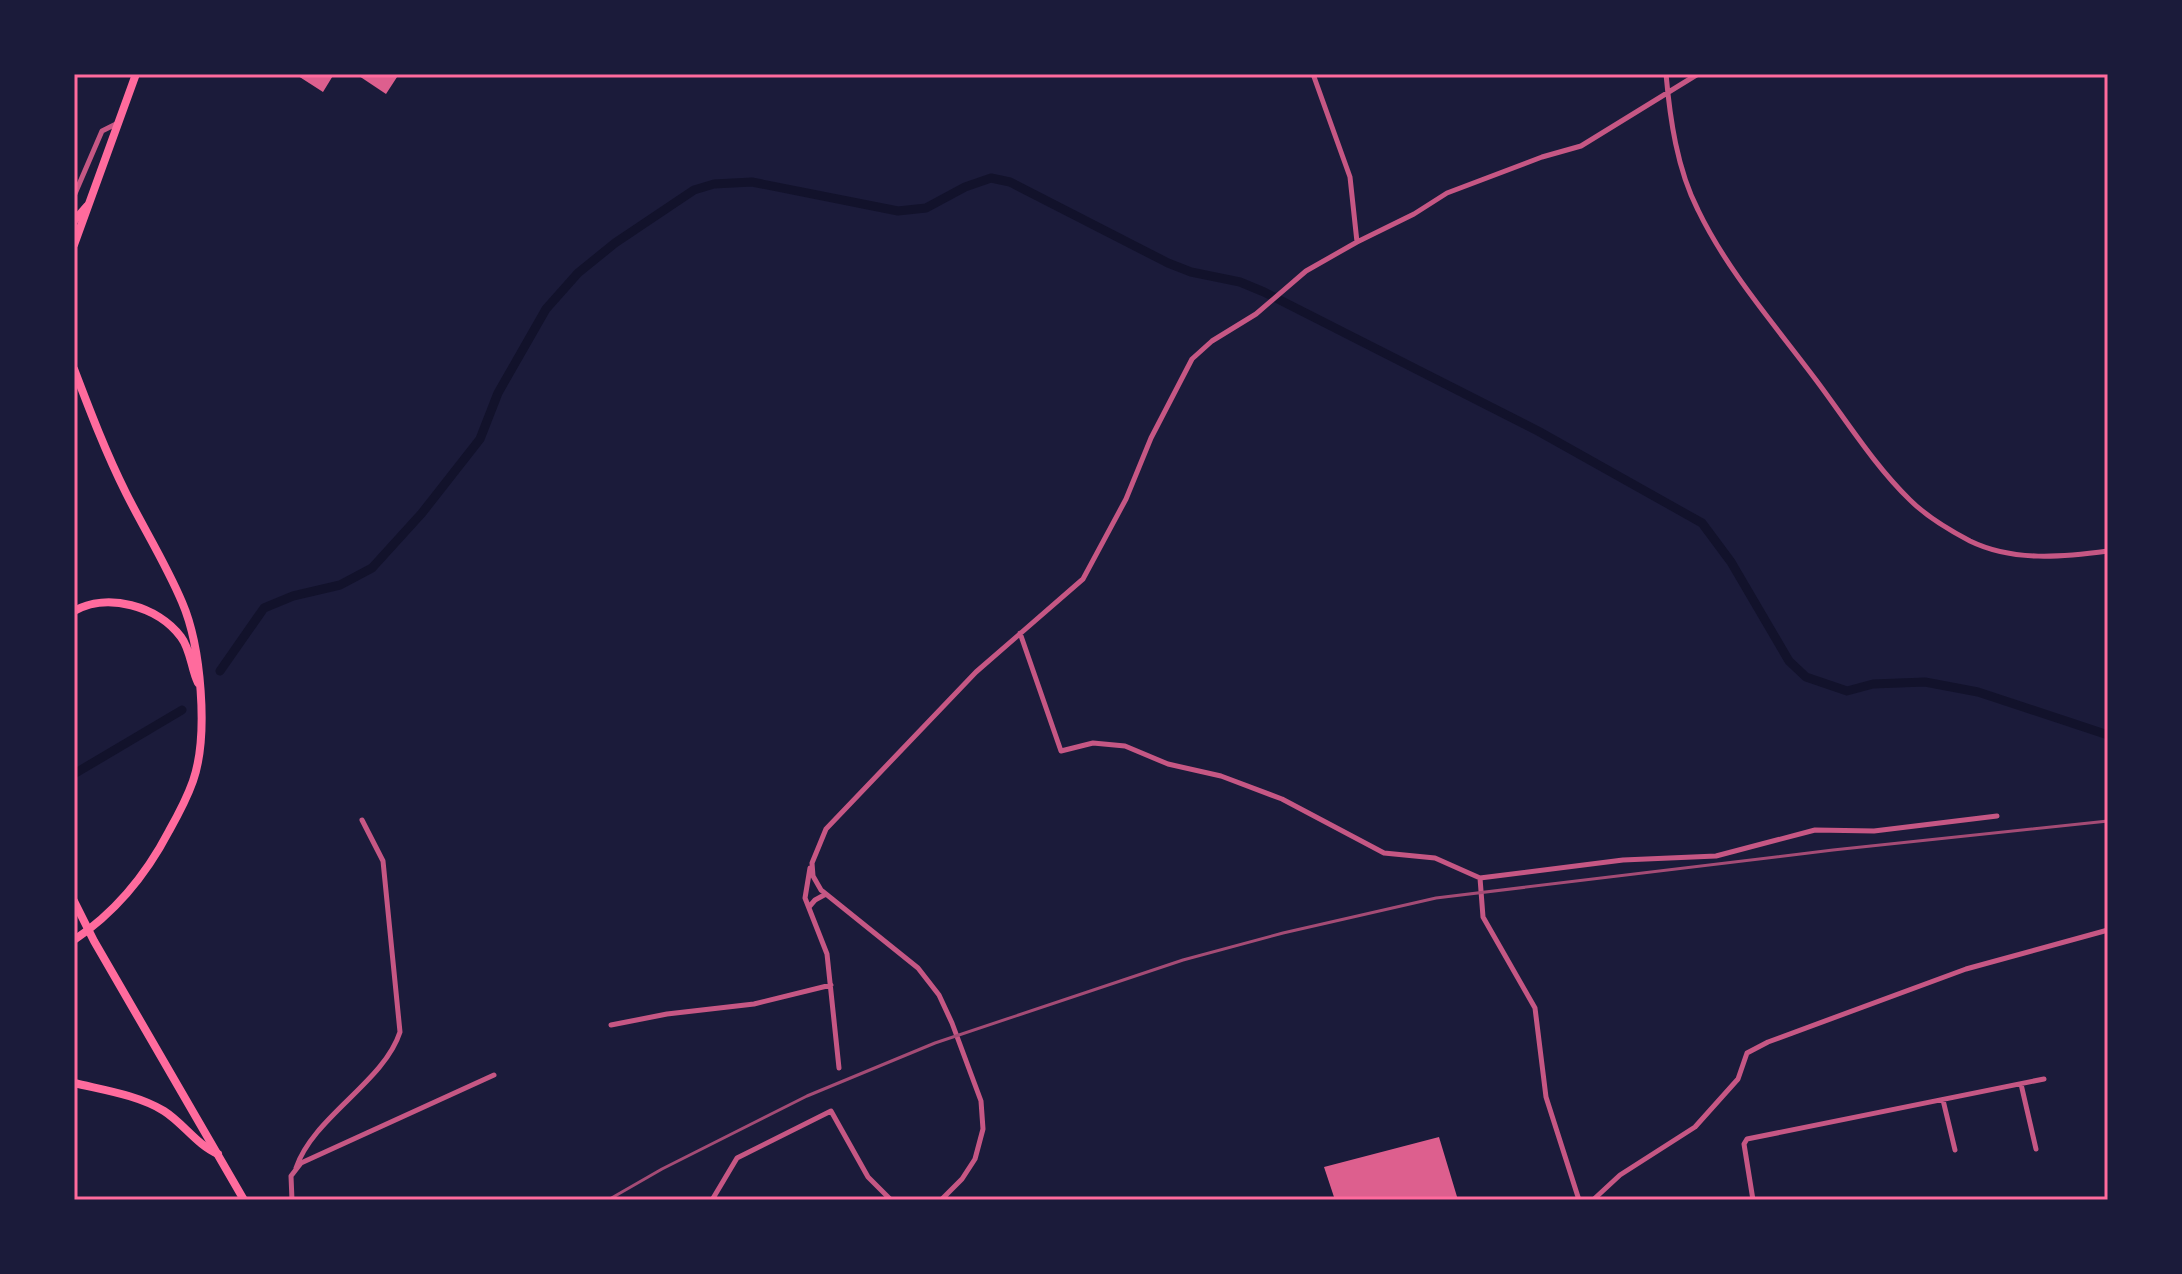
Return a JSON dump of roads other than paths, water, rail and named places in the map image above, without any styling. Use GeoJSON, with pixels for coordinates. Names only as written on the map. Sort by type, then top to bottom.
{"type":"FeatureCollection","features":[{"type":"Feature","properties":{"kind":"main road"},"geometry":{"type":"LineString","coordinates":[[74,245],[136,74]]}},
{"type":"Feature","properties":{"kind":"main road"},"geometry":{"type":"LineString","coordinates":[[74,221],[87,206]]}},
{"type":"Feature","properties":{"kind":"main road"},"geometry":{"type":"LineString","coordinates":[[74,369],[125,491],[182,600],[197,647],[200,688],[200,743],[194,780],[175,821],[134,887],[113,910],[74,940]]}},
{"type":"Feature","properties":{"kind":"main road"},"geometry":{"type":"LineString","coordinates":[[74,611],[107,602],[129,604],[149,612],[182,637],[200,688]]}},
{"type":"Feature","properties":{"kind":"main road"},"geometry":{"type":"LineString","coordinates":[[74,901],[244,1200]]}},
{"type":"Feature","properties":{"kind":"main road"},"geometry":{"type":"LineString","coordinates":[[74,1083],[129,1097],[164,1111],[208,1150],[218,1154]]}},
{"type":"Feature","properties":{"kind":"street"},"geometry":{"type":"LineString","coordinates":[[1313,74],[1350,177],[1357,242]]}},
{"type":"Feature","properties":{"kind":"street"},"geometry":{"type":"LineString","coordinates":[[1666,74],[1674,135],[1687,182],[1696,208],[1712,237],[1739,278],[1896,486],[1940,524],[1973,543],[2011,554],[2051,557],[2108,551]]}},
{"type":"Feature","properties":{"kind":"street"},"geometry":{"type":"LineString","coordinates":[[839,1068],[827,954],[805,898],[812,863],[826,829],[976,672],[1083,579],[1126,499],[1151,438],[1192,359],[1212,341],[1256,314],[1306,271],[1357,242],[1414,214],[1447,193],[1542,157],[1581,146],[1698,74]]}},
{"type":"Feature","properties":{"kind":"street"},"geometry":{"type":"LineString","coordinates":[[74,196],[102,131],[118,122]]}},
{"type":"Feature","properties":{"kind":"street"},"geometry":{"type":"LineString","coordinates":[[1020,633],[1061,751],[1093,743],[1125,746],[1168,764],[1221,776],[1271,795],[1384,853],[1435,858],[1480,878],[1623,860],[1716,856],[1815,830],[1874,831],[1997,816]]}},
{"type":"Feature","properties":{"kind":"street"},"geometry":{"type":"LineString","coordinates":[[290,1199],[291,1176],[301,1155],[371,1075],[400,1032],[383,861],[362,820]]}},
{"type":"Feature","properties":{"kind":"street"},"geometry":{"type":"LineString","coordinates":[[812,863],[813,876],[826,894],[918,968],[939,995],[952,1023],[981,1101],[983,1129],[975,1159],[962,1179],[941,1200]]}},
{"type":"Feature","properties":{"kind":"street"},"geometry":{"type":"LineString","coordinates":[[1480,878],[1486,924],[1535,1008],[1546,1097],[1579,1200]]}},
{"type":"Feature","properties":{"kind":"street"},"geometry":{"type":"LineString","coordinates":[[808,908],[826,894]]}},
{"type":"Feature","properties":{"kind":"street"},"geometry":{"type":"LineString","coordinates":[[1593,1200],[1620,1175],[1695,1127],[1738,1079],[1747,1053],[1768,1042],[1966,969],[2108,930]]}},
{"type":"Feature","properties":{"kind":"street"},"geometry":{"type":"LineString","coordinates":[[611,1025],[667,1014],[754,1004],[831,985]]}},
{"type":"Feature","properties":{"kind":"street"},"geometry":{"type":"LineString","coordinates":[[296,1168],[494,1075]]}},
{"type":"Feature","properties":{"kind":"street"},"geometry":{"type":"LineString","coordinates":[[1753,1200],[1744,1144],[1747,1139],[2044,1079]]}},
{"type":"Feature","properties":{"kind":"street"},"geometry":{"type":"LineString","coordinates":[[2021,1084],[2036,1149]]}},
{"type":"Feature","properties":{"kind":"street"},"geometry":{"type":"LineString","coordinates":[[1943,1100],[1955,1150]]}},
{"type":"Feature","properties":{"kind":"street"},"geometry":{"type":"LineString","coordinates":[[712,1200],[737,1158],[831,1111],[868,1177],[891,1200]]}},
{"type":"Feature","properties":{"kind":"waterway"},"geometry":{"type":"LineString","coordinates":[[220,671],[264,608],[293,596],[340,585],[372,568],[422,513],[480,439],[498,393],[546,309],[578,273],[615,243],[694,190],[714,184],[752,182],[898,211],[926,208],[965,187],[991,178],[1010,182],[1168,263],[1191,272],[1240,282],[1264,292],[1538,431],[1702,523],[1731,562],[1789,661],[1806,677],[1847,691],[1873,684],[1925,682],[1978,692],[2108,735]]}},
{"type":"Feature","properties":{"kind":"waterway"},"geometry":{"type":"LineString","coordinates":[[74,774],[182,710]]}},
{"type":"Feature","properties":{"kind":"railway"},"geometry":{"type":"LineString","coordinates":[[608,1200],[662,1169],[807,1096],[935,1043],[1183,960],[1283,933],[1436,898],[1833,850],[2108,821]]}}]}
